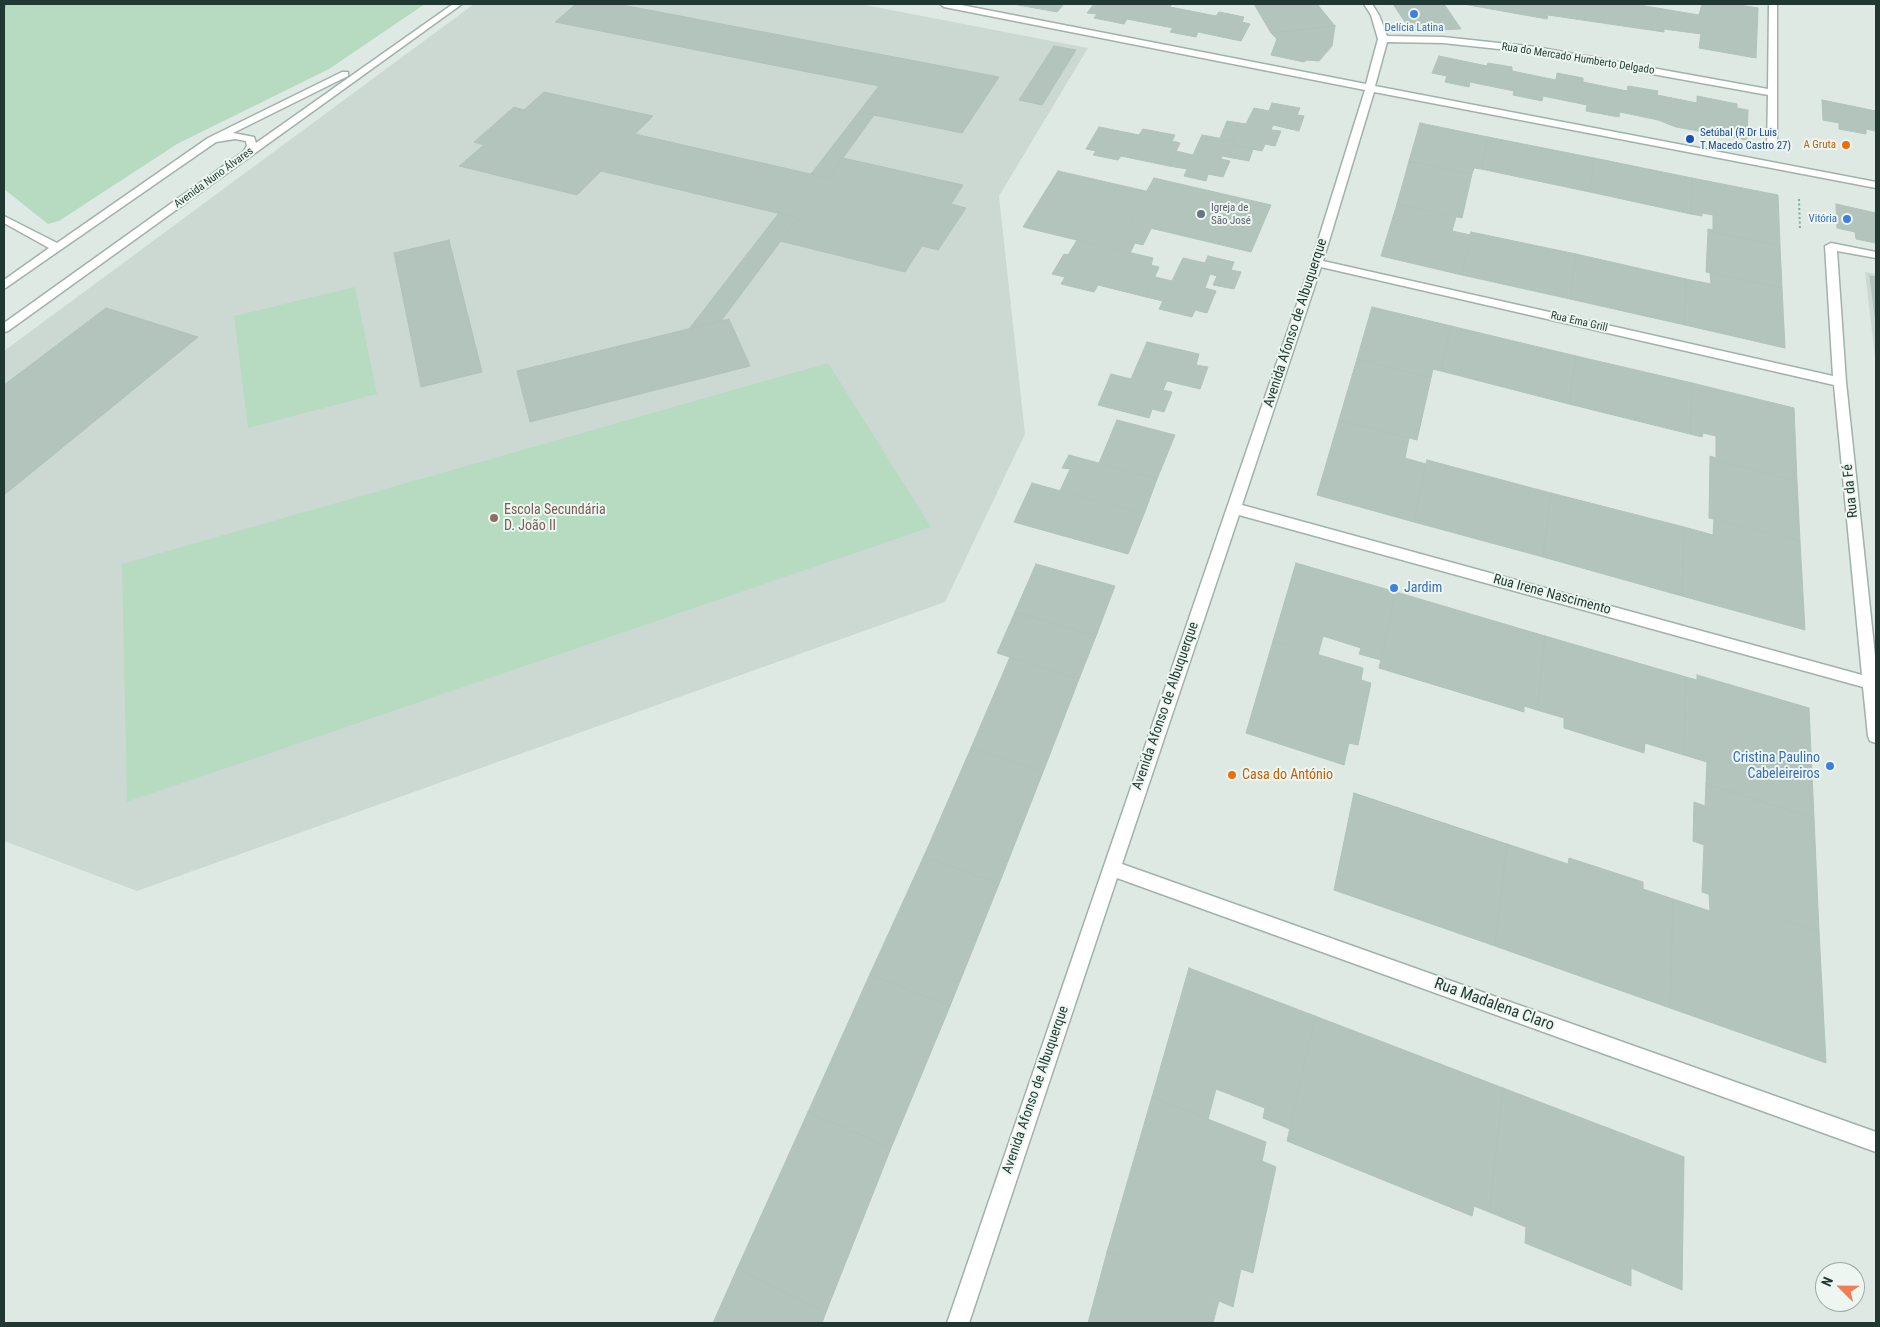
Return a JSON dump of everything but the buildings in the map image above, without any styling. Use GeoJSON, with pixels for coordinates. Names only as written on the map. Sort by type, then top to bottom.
{"type":"FeatureCollection","features":[{"type":"Feature","properties":{"kind":"street","name":"Avenida Nuno Álvares"},"geometry":{"type":"LineString","coordinates":[[4,328],[458,4]]}},
{"type":"Feature","properties":{"kind":"street"},"geometry":{"type":"LineString","coordinates":[[944,4],[1876,185]]}},
{"type":"Feature","properties":{"kind":"street"},"geometry":{"type":"LineString","coordinates":[[1368,4],[1375,15],[1382,39]]}},
{"type":"Feature","properties":{"kind":"street"},"geometry":{"type":"LineString","coordinates":[[1772,146],[1773,4]]}},
{"type":"Feature","properties":{"kind":"street","name":"Avenida Nuno Álvares"},"geometry":{"type":"LineString","coordinates":[[4,285],[212,140],[333,81],[424,28]]}},
{"type":"Feature","properties":{"kind":"street","name":"Avenida Afonso de Albuquerque"},"geometry":{"type":"LineString","coordinates":[[958,1323],[1317,263],[1370,88],[1382,39]]}},
{"type":"Feature","properties":{"kind":"street","name":"Rua do Mercado Humberto Delgado"},"geometry":{"type":"LineString","coordinates":[[1382,39],[1443,40],[1536,50],[1772,93]]}},
{"type":"Feature","properties":{"kind":"street"},"geometry":{"type":"LineString","coordinates":[[212,140],[245,137],[250,139],[252,146],[247,155]]}},
{"type":"Feature","properties":{"kind":"street"},"geometry":{"type":"LineString","coordinates":[[4,219],[57,248]]}},
{"type":"Feature","properties":{"kind":"street","name":"Rua da Fé"},"geometry":{"type":"LineString","coordinates":[[1876,255],[1831,246],[1840,382],[1876,736]]}},
{"type":"Feature","properties":{"kind":"street","name":"Rua Ema Grill"},"geometry":{"type":"LineString","coordinates":[[1317,263],[1840,382]]}},
{"type":"Feature","properties":{"kind":"street","name":"Rua Irene Nascimento"},"geometry":{"type":"LineString","coordinates":[[1234,508],[1870,683]]}},
{"type":"Feature","properties":{"kind":"street","name":"Rua Madalena Claro"},"geometry":{"type":"LineString","coordinates":[[1111,868],[1876,1142]]}},
{"type":"Feature","properties":{"kind":"path"},"geometry":{"type":"LineString","coordinates":[[4,7],[8,4]]}},
{"type":"Feature","properties":{"kind":"path"},"geometry":{"type":"LineString","coordinates":[[1798,191],[1800,229]]}},
{"type":"Feature","properties":{"kind":"shaded area","name":"Escola Secundária D. João II"},"geometry":{"type":"Polygon","coordinates":[[[474,4],[860,4],[1088,48],[999,196],[1025,434],[945,602],[137,891],[4,841],[4,351],[474,4]]]}},
{"type":"Feature","properties":{"kind":"shaded area"},"geometry":{"type":"Polygon","coordinates":[[[1865,272],[1876,274],[1876,366],[1865,272]]]}},
{"type":"Feature","properties":{"kind":"green space"},"geometry":{"type":"Polygon","coordinates":[[[4,4],[425,4],[329,69],[177,144],[59,221],[48,224],[4,189],[4,4]]]}},
{"type":"Feature","properties":{"kind":"green space"},"geometry":{"type":"Polygon","coordinates":[[[355,287],[377,394],[248,428],[234,316],[355,287]]]}},
{"type":"Feature","properties":{"kind":"green space"},"geometry":{"type":"Polygon","coordinates":[[[828,363],[931,527],[127,802],[122,564],[828,363]]]}},
{"type":"Feature","properties":{"kind":"place","name":"Delícia Latina"},"geometry":{"type":"Point","coordinates":[1414,14]}},
{"type":"Feature","properties":{"kind":"place","name":"Setúbal (R Dr Luis T Macedo Castro 27)"},"geometry":{"type":"Point","coordinates":[1690,139]}},
{"type":"Feature","properties":{"kind":"place","name":"A Gruta"},"geometry":{"type":"Point","coordinates":[1846,145]}},
{"type":"Feature","properties":{"kind":"place","name":"Igreja de São José"},"geometry":{"type":"Point","coordinates":[1201,214]}},
{"type":"Feature","properties":{"kind":"place","name":"Vitória"},"geometry":{"type":"Point","coordinates":[1847,219]}},
{"type":"Feature","properties":{"kind":"place","name":"Escola Secundária D. João II"},"geometry":{"type":"Point","coordinates":[494,518]}},
{"type":"Feature","properties":{"kind":"place","name":"Jardim"},"geometry":{"type":"Point","coordinates":[1394,588]}},
{"type":"Feature","properties":{"kind":"place","name":"Cristina Paulino Cabeleireiros"},"geometry":{"type":"Point","coordinates":[1830,766]}},
{"type":"Feature","properties":{"kind":"place","name":"Casa do António"},"geometry":{"type":"Point","coordinates":[1232,775]}}]}
